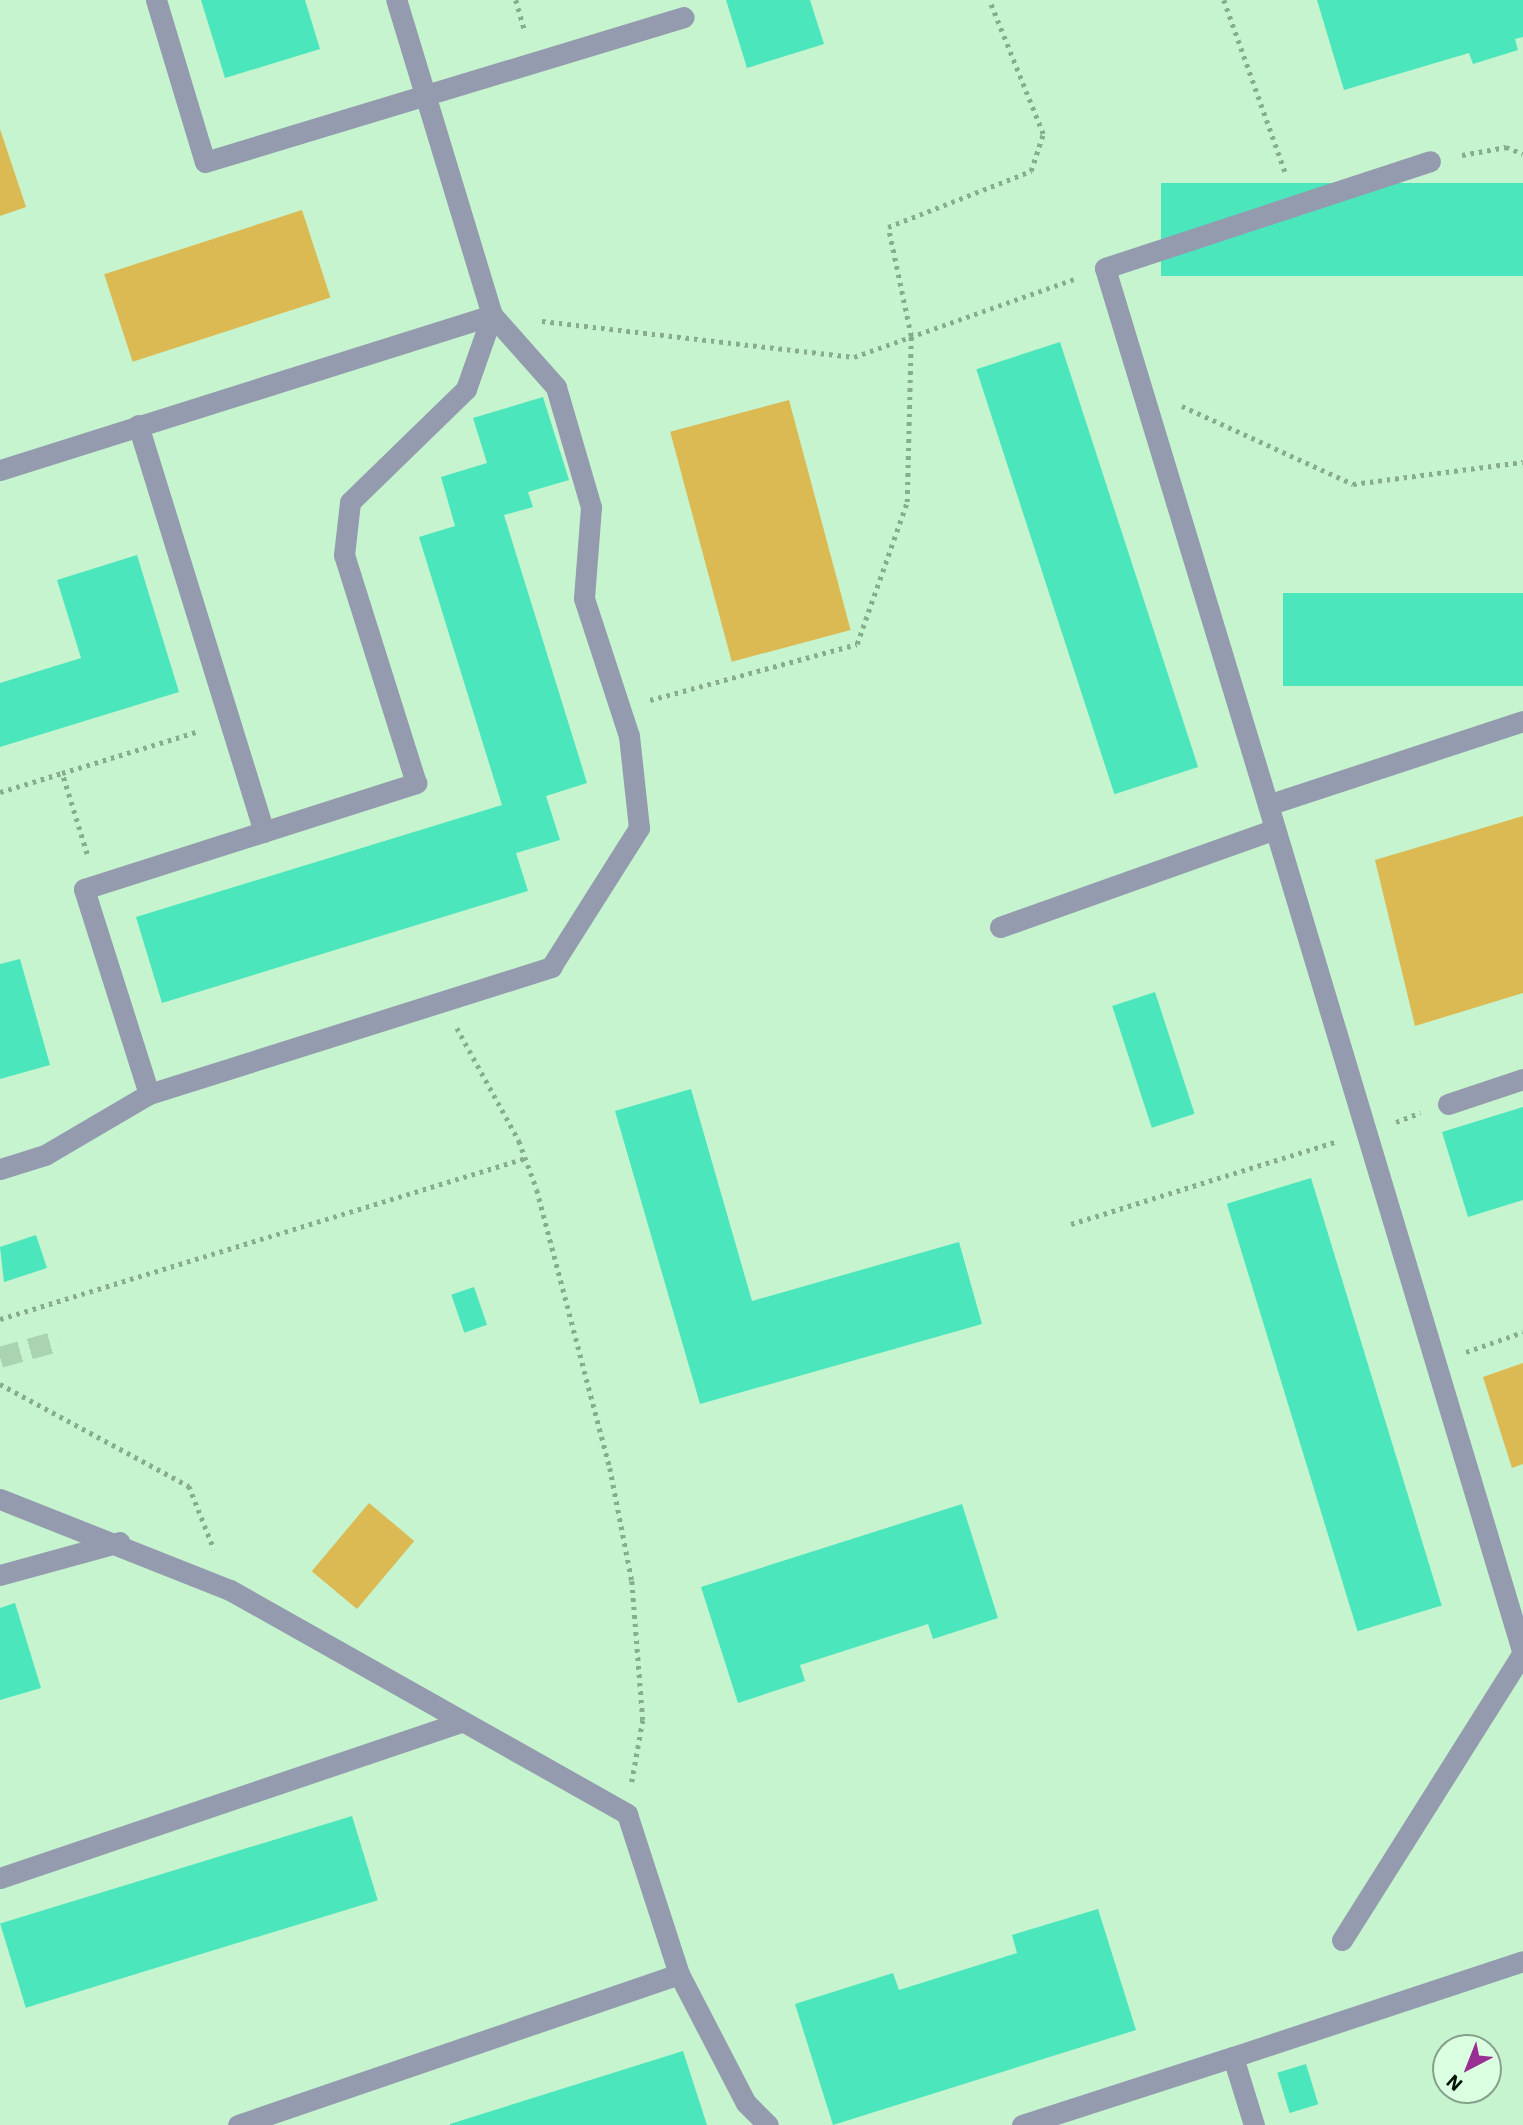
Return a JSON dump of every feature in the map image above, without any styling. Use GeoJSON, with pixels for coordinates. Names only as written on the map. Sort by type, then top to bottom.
{"type":"FeatureCollection","features":[{"type":"Feature","properties":{"kind":"lane"},"geometry":{"type":"LineString","coordinates":[[156,0],[205,162],[684,17]]}},
{"type":"Feature","properties":{"kind":"lane"},"geometry":{"type":"LineString","coordinates":[[0,1169],[45,1155],[149,1094],[551,967],[639,828],[629,736],[584,598],[592,507],[556,387],[492,315],[396,0]]}},
{"type":"Feature","properties":{"kind":"lane"},"geometry":{"type":"LineString","coordinates":[[1342,1940],[1523,1653],[1105,268],[1430,161]]}},
{"type":"Feature","properties":{"kind":"lane"},"geometry":{"type":"LineString","coordinates":[[0,470],[492,315]]}},
{"type":"Feature","properties":{"kind":"lane"},"geometry":{"type":"LineString","coordinates":[[149,1094],[84,889],[416,783],[344,555],[350,502],[466,389],[492,315]]}},
{"type":"Feature","properties":{"kind":"lane"},"geometry":{"type":"LineString","coordinates":[[138,425],[264,832]]}},
{"type":"Feature","properties":{"kind":"lane"},"geometry":{"type":"LineString","coordinates":[[1268,805],[1523,721]]}},
{"type":"Feature","properties":{"kind":"lane"},"geometry":{"type":"LineString","coordinates":[[1000,927],[1275,829]]}},
{"type":"Feature","properties":{"kind":"lane"},"geometry":{"type":"LineString","coordinates":[[1448,1104],[1523,1079]]}},
{"type":"Feature","properties":{"kind":"lane"},"geometry":{"type":"LineString","coordinates":[[0,1499],[120,1542],[230,1590],[459,1723],[627,1814],[679,1974],[746,2103],[768,2125]]}},
{"type":"Feature","properties":{"kind":"lane"},"geometry":{"type":"LineString","coordinates":[[0,1575],[120,1542]]}},
{"type":"Feature","properties":{"kind":"lane"},"geometry":{"type":"LineString","coordinates":[[0,1878],[459,1723]]}},
{"type":"Feature","properties":{"kind":"lane"},"geometry":{"type":"LineString","coordinates":[[1022,2125],[1523,1961]]}},
{"type":"Feature","properties":{"kind":"lane"},"geometry":{"type":"LineString","coordinates":[[238,2125],[679,1974]]}},
{"type":"Feature","properties":{"kind":"lane"},"geometry":{"type":"LineString","coordinates":[[1233,2057],[1254,2125]]}},
{"type":"Feature","properties":{"kind":"path"},"geometry":{"type":"LineString","coordinates":[[619,708],[857,644],[906,502],[911,336],[888,227],[1031,171],[1044,134],[989,0]]}},
{"type":"Feature","properties":{"kind":"path"},"geometry":{"type":"LineString","coordinates":[[1224,0],[1297,205]]}},
{"type":"Feature","properties":{"kind":"path"},"geometry":{"type":"LineString","coordinates":[[1430,161],[1506,147],[1523,154]]}},
{"type":"Feature","properties":{"kind":"path"},"geometry":{"type":"LineString","coordinates":[[492,315],[854,358],[1105,268]]}},
{"type":"Feature","properties":{"kind":"path"},"geometry":{"type":"LineString","coordinates":[[1142,388],[1353,484],[1523,462]]}},
{"type":"Feature","properties":{"kind":"path"},"geometry":{"type":"LineString","coordinates":[[0,792],[230,722]]}},
{"type":"Feature","properties":{"kind":"path"},"geometry":{"type":"LineString","coordinates":[[62,773],[91,867]]}},
{"type":"Feature","properties":{"kind":"path"},"geometry":{"type":"LineString","coordinates":[[443,1002],[526,1158],[571,1303],[632,1581],[643,1720],[627,1814]]}},
{"type":"Feature","properties":{"kind":"path"},"geometry":{"type":"LineString","coordinates":[[1071,1224],[1448,1104]]}},
{"type":"Feature","properties":{"kind":"path"},"geometry":{"type":"LineString","coordinates":[[0,1320],[526,1158]]}},
{"type":"Feature","properties":{"kind":"path"},"geometry":{"type":"LineString","coordinates":[[1435,1362],[1523,1332]]}},
{"type":"Feature","properties":{"kind":"path"},"geometry":{"type":"LineString","coordinates":[[0,1384],[189,1486],[230,1590]]}},
{"type":"Feature","properties":{"kind":"shaded area"},"geometry":{"type":"Polygon","coordinates":[[[0,129],[26,207],[0,216],[0,129]]]}},
{"type":"Feature","properties":{"kind":"shaded area"},"geometry":{"type":"Polygon","coordinates":[[[302,210],[330,297],[133,362],[104,274],[302,210]]]}},
{"type":"Feature","properties":{"kind":"shaded area"},"geometry":{"type":"Polygon","coordinates":[[[789,400],[851,630],[732,662],[670,432],[789,400]]]}},
{"type":"Feature","properties":{"kind":"shaded area"},"geometry":{"type":"Polygon","coordinates":[[[1523,816],[1523,993],[1415,1026],[1375,860],[1523,816]]]}},
{"type":"Feature","properties":{"kind":"shaded area"},"geometry":{"type":"Polygon","coordinates":[[[1523,1363],[1523,1464],[1512,1468],[1483,1377],[1523,1363]]]}},
{"type":"Feature","properties":{"kind":"shaded area"},"geometry":{"type":"Polygon","coordinates":[[[369,1503],[414,1541],[357,1609],[312,1571],[369,1503]]]}},
{"type":"Feature","properties":{"kind":"building"},"geometry":{"type":"Polygon","coordinates":[[[201,0],[305,0],[320,49],[225,78],[201,0]]]}},
{"type":"Feature","properties":{"kind":"building"},"geometry":{"type":"Polygon","coordinates":[[[726,0],[810,0],[824,44],[747,68],[726,0]]]}},
{"type":"Feature","properties":{"kind":"building"},"geometry":{"type":"Polygon","coordinates":[[[1317,0],[1523,0],[1523,37],[1515,39],[1518,50],[1473,64],[1469,53],[1344,90],[1317,0]]]}},
{"type":"Feature","properties":{"kind":"building"},"geometry":{"type":"Polygon","coordinates":[[[1161,183],[1523,183],[1523,276],[1161,276],[1161,183]]]}},
{"type":"Feature","properties":{"kind":"building"},"geometry":{"type":"Polygon","coordinates":[[[1060,342],[1198,767],[1114,794],[976,369],[1060,342]]]}},
{"type":"Feature","properties":{"kind":"building"},"geometry":{"type":"Polygon","coordinates":[[[543,397],[569,480],[528,492],[533,507],[504,515],[587,783],[546,796],[560,840],[516,853],[528,891],[162,1003],[136,917],[502,805],[419,537],[455,526],[441,477],[487,463],[473,418],[543,397]]]}},
{"type":"Feature","properties":{"kind":"building"},"geometry":{"type":"Polygon","coordinates":[[[137,555],[179,692],[0,747],[0,683],[81,658],[57,580],[137,555]]]}},
{"type":"Feature","properties":{"kind":"building"},"geometry":{"type":"Polygon","coordinates":[[[1283,593],[1523,593],[1523,686],[1283,686],[1283,593]]]}},
{"type":"Feature","properties":{"kind":"building"},"geometry":{"type":"Polygon","coordinates":[[[20,959],[50,1065],[0,1079],[0,964],[20,959]]]}},
{"type":"Feature","properties":{"kind":"building"},"geometry":{"type":"Polygon","coordinates":[[[1155,992],[1195,1114],[1152,1128],[1112,1006],[1155,992]]]}},
{"type":"Feature","properties":{"kind":"building"},"geometry":{"type":"Polygon","coordinates":[[[691,1089],[752,1301],[959,1242],[982,1324],[700,1404],[615,1111],[691,1089]]]}},
{"type":"Feature","properties":{"kind":"building"},"geometry":{"type":"Polygon","coordinates":[[[1523,1107],[1523,1200],[1468,1217],[1442,1132],[1523,1107]]]}},
{"type":"Feature","properties":{"kind":"building"},"geometry":{"type":"Polygon","coordinates":[[[1311,1178],[1442,1605],[1358,1631],[1227,1204],[1311,1178]]]}},
{"type":"Feature","properties":{"kind":"building"},"geometry":{"type":"Polygon","coordinates":[[[36,1235],[47,1268],[4,1282],[0,1247],[36,1235]]]}},
{"type":"Feature","properties":{"kind":"building"},"geometry":{"type":"Polygon","coordinates":[[[474,1287],[487,1325],[464,1333],[451,1295],[474,1287]]]}},
{"type":"Feature","properties":{"kind":"building"},"geometry":{"type":"Polygon","coordinates":[[[962,1504],[998,1618],[933,1639],[928,1624],[800,1665],[805,1681],[738,1703],[701,1587],[962,1504]]]}},
{"type":"Feature","properties":{"kind":"building"},"geometry":{"type":"Polygon","coordinates":[[[15,1603],[41,1688],[0,1700],[0,1608],[15,1603]]]}},
{"type":"Feature","properties":{"kind":"building"},"geometry":{"type":"Polygon","coordinates":[[[352,1816],[378,1900],[26,2008],[0,1924],[352,1816]]]}},
{"type":"Feature","properties":{"kind":"building"},"geometry":{"type":"Polygon","coordinates":[[[1098,1909],[1136,2030],[833,2125],[795,2004],[893,1973],[899,1990],[1017,1953],[1012,1935],[1098,1909]]]}},
{"type":"Feature","properties":{"kind":"building"},"geometry":{"type":"Polygon","coordinates":[[[683,2051],[707,2125],[450,2125],[450,2124],[683,2051]]]}},
{"type":"Feature","properties":{"kind":"building"},"geometry":{"type":"Polygon","coordinates":[[[1306,2064],[1318,2104],[1290,2113],[1277,2073],[1306,2064]]]}},
{"type":"Feature","properties":{"kind":"tunnel"},"geometry":{"type":"LineString","coordinates":[[0,1357],[60,1340]]}}]}
